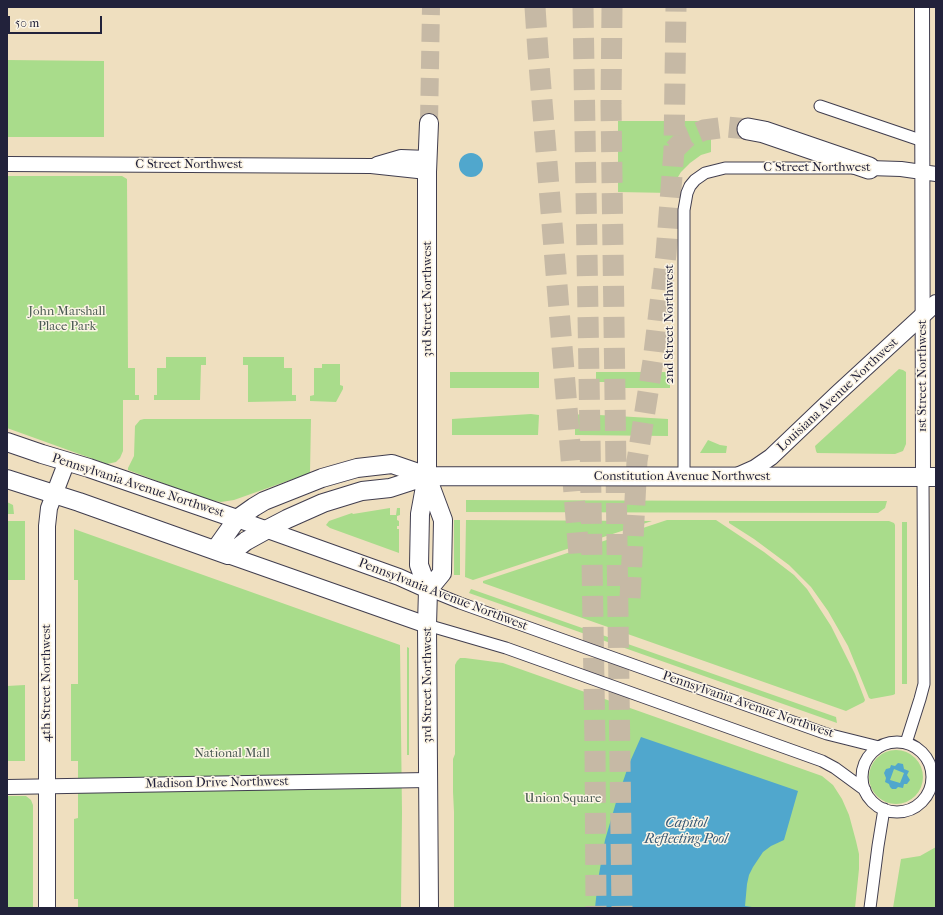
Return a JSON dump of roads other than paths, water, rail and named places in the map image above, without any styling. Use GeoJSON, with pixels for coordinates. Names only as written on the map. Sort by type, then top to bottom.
{"type":"FeatureCollection","features":[{"type":"Feature","properties":{"kind":"highway"},"geometry":{"type":"LineString","coordinates":[[748,129],[764,132],[870,168]]}},
{"type":"Feature","properties":{"kind":"main road","name":"3rd Street Northwest"},"geometry":{"type":"LineString","coordinates":[[429,123],[427,476],[420,514],[419,565],[428,590],[429,908]]}},
{"type":"Feature","properties":{"kind":"main road","name":"Louisiana Avenue Northwest"},"geometry":{"type":"LineString","coordinates":[[734,477],[755,468],[771,457],[936,303]]}},
{"type":"Feature","properties":{"kind":"main road","name":"Pennsylvania Avenue Northwest"},"geometry":{"type":"LineString","coordinates":[[7,442],[89,468],[237,519],[399,577],[428,590]]}},
{"type":"Feature","properties":{"kind":"main road","name":"4th Street Northwest"},"geometry":{"type":"LineString","coordinates":[[47,908],[47,526],[48,515],[54,495],[67,461]]}},
{"type":"Feature","properties":{"kind":"main road","name":"Constitution Avenue Northwest"},"geometry":{"type":"LineString","coordinates":[[222,552],[237,519],[254,507],[271,498],[322,478],[357,468],[392,464],[427,476]]}},
{"type":"Feature","properties":{"kind":"main road","name":"Constitution Avenue Northwest"},"geometry":{"type":"LineString","coordinates":[[222,552],[246,541],[286,519],[343,496],[362,491],[390,488],[427,476],[929,477]]}},
{"type":"Feature","properties":{"kind":"main road","name":"Pennsylvania Avenue Northwest"},"geometry":{"type":"LineString","coordinates":[[7,479],[79,502],[427,625]]}},
{"type":"Feature","properties":{"kind":"street","name":"1st Street Northwest"},"geometry":{"type":"LineString","coordinates":[[906,743],[924,684],[929,477],[923,316],[929,173],[923,140],[922,7]]}},
{"type":"Feature","properties":{"kind":"street"},"geometry":{"type":"LineString","coordinates":[[820,106],[936,145]]}},
{"type":"Feature","properties":{"kind":"street","name":"C Street Northwest"},"geometry":{"type":"LineString","coordinates":[[7,164],[428,165]]}},
{"type":"Feature","properties":{"kind":"street","name":"C Street Northwest"},"geometry":{"type":"LineString","coordinates":[[699,176],[711,171],[725,168],[870,168],[901,169],[929,173]]}},
{"type":"Feature","properties":{"kind":"street","name":"2nd Street Northwest"},"geometry":{"type":"LineString","coordinates":[[684,476],[684,210],[687,193],[690,186],[699,176]]}},
{"type":"Feature","properties":{"kind":"street","name":"Pennsylvania Avenue Northwest"},"geometry":{"type":"LineString","coordinates":[[428,590],[460,604],[827,734],[879,747]]}},
{"type":"Feature","properties":{"kind":"street","name":"Pennsylvania Avenue Northwest"},"geometry":{"type":"LineString","coordinates":[[427,625],[514,651],[822,761],[835,768],[865,790]]}},
{"type":"Feature","properties":{"kind":"street"},"geometry":{"type":"LineString","coordinates":[[892,742],[906,743],[919,750],[928,761],[932,776],[932,784],[925,799],[912,809],[898,812],[884,809],[873,802],[865,790],[862,774],[864,766],[873,752],[879,747],[892,742]]}},
{"type":"Feature","properties":{"kind":"street","name":"Madison Drive Northwest"},"geometry":{"type":"LineString","coordinates":[[7,787],[428,780]]}},
{"type":"Feature","properties":{"kind":"street"},"geometry":{"type":"LineString","coordinates":[[870,908],[884,809]]}},
{"type":"Feature","properties":{"kind":"water"},"geometry":{"type":"Polygon","coordinates":[[[471,153],[480,156],[483,165],[480,174],[471,177],[462,174],[459,165],[462,156],[471,153]]]}},
{"type":"Feature","properties":{"kind":"water","name":"Capitol Reflecting Pool"},"geometry":{"type":"Polygon","coordinates":[[[641,737],[798,791],[784,840],[771,846],[763,852],[749,875],[745,906],[759,908],[595,908],[605,840],[629,764],[641,737]]]}},
{"type":"Feature","properties":{"kind":"water"},"geometry":{"type":"Polygon","coordinates":[[[898,763],[903,764],[904,769],[909,771],[907,775],[910,780],[907,784],[904,784],[903,788],[898,787],[896,789],[892,789],[889,784],[885,782],[886,778],[884,773],[886,769],[890,768],[891,765],[895,766],[898,763]],[[894,769],[890,780],[900,783],[904,773],[894,769]]]}},
{"type":"Feature","properties":{"kind":"tunnel"},"geometry":{"type":"LineString","coordinates":[[429,123],[431,7]]}},
{"type":"Feature","properties":{"kind":"tunnel"},"geometry":{"type":"LineString","coordinates":[[535,7],[579,555]]}},
{"type":"Feature","properties":{"kind":"tunnel"},"geometry":{"type":"LineString","coordinates":[[583,7],[595,745],[596,908]]}},
{"type":"Feature","properties":{"kind":"tunnel"},"geometry":{"type":"LineString","coordinates":[[612,7],[611,104],[622,908]]}},
{"type":"Feature","properties":{"kind":"tunnel"},"geometry":{"type":"LineString","coordinates":[[630,598],[637,461],[653,361],[666,254],[674,150],[676,7]]}},
{"type":"Feature","properties":{"kind":"tunnel"},"geometry":{"type":"LineString","coordinates":[[674,150],[687,137],[704,130],[727,127],[748,129]]}},
{"type":"Feature","properties":{"kind":"park label","name":"John Marshall Place Park"},"geometry":{"type":"Point","coordinates":[67,320]}},
{"type":"Feature","properties":{"kind":"park label","name":"National Mall"},"geometry":{"type":"Point","coordinates":[232,754]}},
{"type":"Feature","properties":{"kind":"park label","name":"Union Square"},"geometry":{"type":"Point","coordinates":[563,799]}}]}
